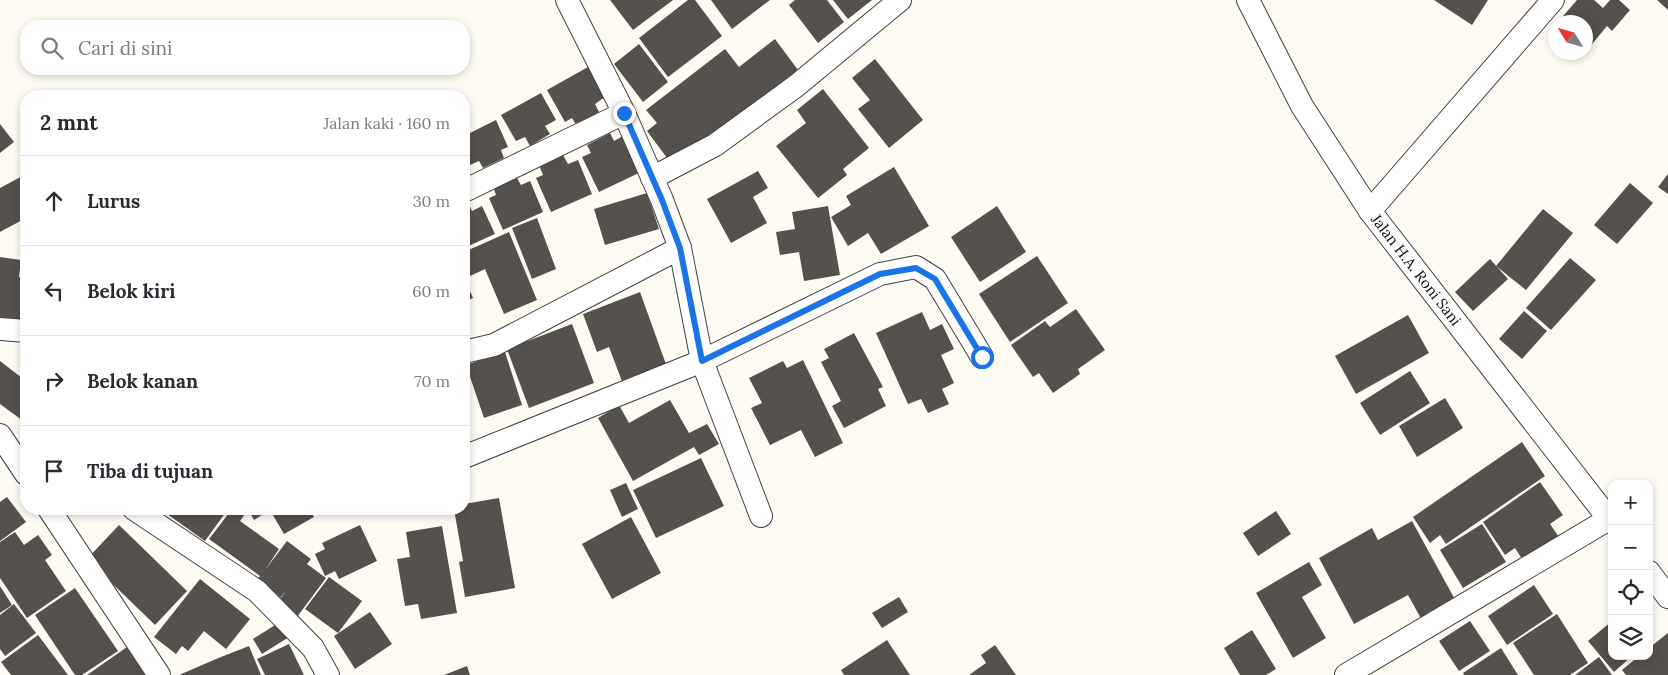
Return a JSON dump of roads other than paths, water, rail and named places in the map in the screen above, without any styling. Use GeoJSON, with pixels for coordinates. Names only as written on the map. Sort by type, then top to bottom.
{"type":"FeatureCollection","features":[{"type":"Feature","properties":{"kind":"street"},"geometry":{"type":"LineString","coordinates":[[567,0],[624,113],[662,200],[680,248],[702,361],[761,516]]}},
{"type":"Feature","properties":{"kind":"street"},"geometry":{"type":"LineString","coordinates":[[652,178],[715,145],[796,86],[900,0]]}},
{"type":"Feature","properties":{"kind":"street","name":"Jalan H.A. Roni Sani"},"geometry":{"type":"LineString","coordinates":[[1248,0],[1302,106],[1370,211],[1608,518]]}},
{"type":"Feature","properties":{"kind":"street"},"geometry":{"type":"LineString","coordinates":[[1370,211],[1553,0]]}},
{"type":"Feature","properties":{"kind":"street"},"geometry":{"type":"LineString","coordinates":[[470,188],[624,113]]}},
{"type":"Feature","properties":{"kind":"street"},"geometry":{"type":"LineString","coordinates":[[470,350],[494,344],[680,248]]}},
{"type":"Feature","properties":{"kind":"street"},"geometry":{"type":"LineString","coordinates":[[470,455],[702,361],[880,274],[916,268],[935,279],[982,357]]}},
{"type":"Feature","properties":{"kind":"street"},"geometry":{"type":"LineString","coordinates":[[0,329],[20,331]]}},
{"type":"Feature","properties":{"kind":"street"},"geometry":{"type":"LineString","coordinates":[[0,433],[20,442]]}},
{"type":"Feature","properties":{"kind":"street"},"geometry":{"type":"LineString","coordinates":[[0,433],[20,465]]}},
{"type":"Feature","properties":{"kind":"street"},"geometry":{"type":"LineString","coordinates":[[53,515],[159,675]]}},
{"type":"Feature","properties":{"kind":"street"},"geometry":{"type":"LineString","coordinates":[[143,515],[257,591],[313,648],[328,675]]}},
{"type":"Feature","properties":{"kind":"street"},"geometry":{"type":"LineString","coordinates":[[1346,675],[1608,522]]}},
{"type":"Feature","properties":{"kind":"street"},"geometry":{"type":"LineString","coordinates":[[1653,577],[1668,597]]}}]}
